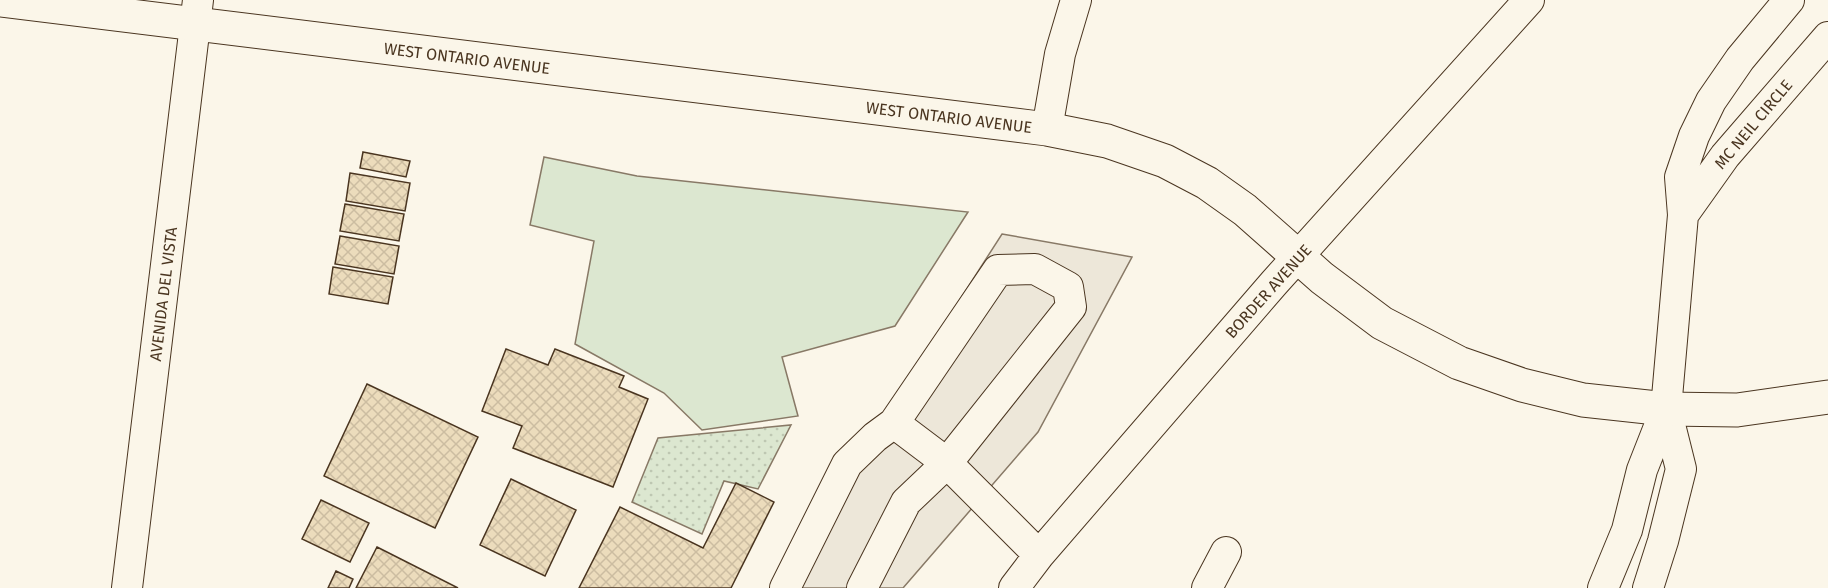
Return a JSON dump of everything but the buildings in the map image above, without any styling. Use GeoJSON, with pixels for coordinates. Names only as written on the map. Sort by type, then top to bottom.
{"type":"FeatureCollection","features":[{"type":"Feature","properties":{"kind":"main road","name":"WEST ONTARIO AVENUE"},"geometry":{"type":"LineString","coordinates":[[1,0],[197,12],[1047,129],[1107,141],[1165,161],[1207,183],[1245,210],[1322,278],[1382,323],[1459,363],[1522,385],[1583,400],[1666,409],[1737,410],[1828,396]]}},
{"type":"Feature","properties":{"kind":"street"},"geometry":{"type":"LineString","coordinates":[[1047,129],[1060,54],[1076,0]]}},
{"type":"Feature","properties":{"kind":"street","name":"BORDER AVENUE"},"geometry":{"type":"LineString","coordinates":[[1014,588],[1039,555],[1298,257],[1529,0]]}},
{"type":"Feature","properties":{"kind":"street","name":"MC NEIL CIRCLE"},"geometry":{"type":"LineString","coordinates":[[1604,588],[1627,530],[1642,470],[1666,409],[1683,215],[1680,177],[1694,136],[1711,100],[1740,59],[1790,0]]}},
{"type":"Feature","properties":{"kind":"street","name":"AVENIDA DEL VISTA"},"geometry":{"type":"LineString","coordinates":[[127,588],[197,12]]}},
{"type":"Feature","properties":{"kind":"street","name":"MC NEIL CIRCLE"},"geometry":{"type":"LineString","coordinates":[[1683,215],[1725,156],[1828,37]]}},
{"type":"Feature","properties":{"kind":"street"},"geometry":{"type":"LineString","coordinates":[[785,588],[846,464],[875,436],[894,423],[998,270],[1035,269],[1068,287],[1071,307],[947,463],[906,502],[862,588]]}},
{"type":"Feature","properties":{"kind":"street","name":"MC NEIL CIRCLE"},"geometry":{"type":"LineString","coordinates":[[1648,588],[1663,541],[1681,469],[1666,409]]}},
{"type":"Feature","properties":{"kind":"street"},"geometry":{"type":"LineString","coordinates":[[894,423],[947,463],[1039,555]]}},
{"type":"Feature","properties":{"kind":"street"},"geometry":{"type":"LineString","coordinates":[[1207,588],[1226,552]]}},
{"type":"Feature","properties":{"kind":"green space"},"geometry":{"type":"Polygon","coordinates":[[[544,157],[637,176],[968,212],[895,326],[782,357],[798,416],[702,430],[664,393],[575,344],[594,241],[530,225],[544,157]]]}},
{"type":"Feature","properties":{"kind":"green space"},"geometry":{"type":"Polygon","coordinates":[[[791,425],[758,489],[724,481],[702,534],[632,502],[658,438],[791,425]]]}},
{"type":"Feature","properties":{"kind":"shaded area"},"geometry":{"type":"Polygon","coordinates":[[[1002,234],[1132,257],[1038,432],[903,588],[775,588],[1002,234]]]}}]}
